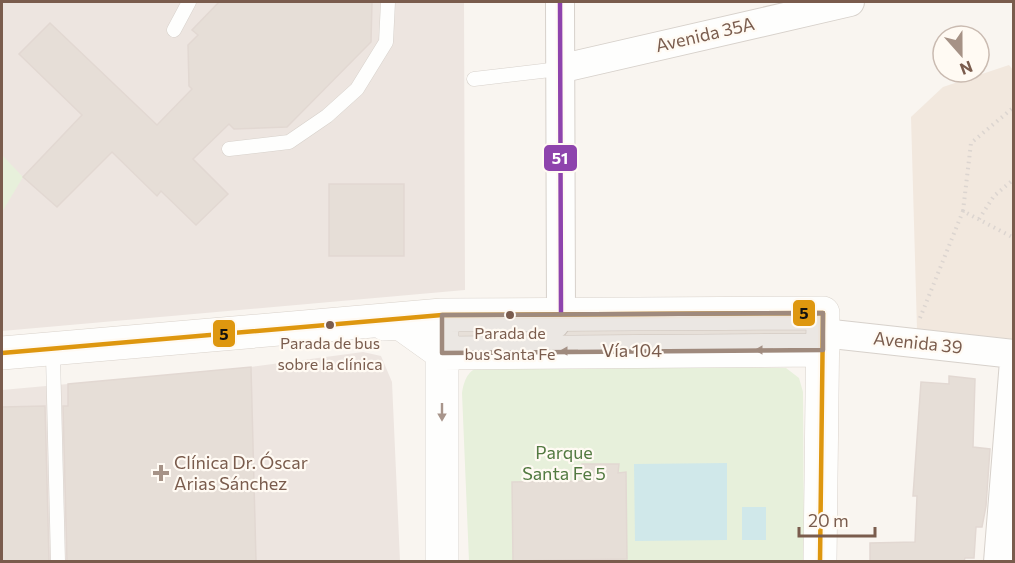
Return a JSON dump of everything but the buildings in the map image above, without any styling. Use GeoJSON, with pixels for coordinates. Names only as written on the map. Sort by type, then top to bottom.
{"type":"FeatureCollection","features":[{"type":"Feature","properties":{"kind":"main road","name":"Vía 104"},"geometry":{"type":"LineString","coordinates":[[2,353],[442,330],[561,314],[823,313],[820,561]]}},
{"type":"Feature","properties":{"kind":"main road"},"geometry":{"type":"LineString","coordinates":[[2,362],[298,330],[400,323],[442,330],[442,561]]}},
{"type":"Feature","properties":{"kind":"main road","name":"Vía 104"},"geometry":{"type":"LineString","coordinates":[[442,330],[823,342]]}},
{"type":"Feature","properties":{"kind":"street"},"geometry":{"type":"LineString","coordinates":[[560,2],[561,314]]}},
{"type":"Feature","properties":{"kind":"street","name":"Avenida 35A"},"geometry":{"type":"LineString","coordinates":[[559,69],[850,2]]}},
{"type":"Feature","properties":{"kind":"street","name":"Avenida 39"},"geometry":{"type":"LineString","coordinates":[[823,342],[910,342],[1014,354]]}},
{"type":"Feature","properties":{"kind":"street"},"geometry":{"type":"LineString","coordinates":[[998,561],[1014,361]]}},
{"type":"Feature","properties":{"kind":"lane"},"geometry":{"type":"LineString","coordinates":[[174,30],[189,2]]}},
{"type":"Feature","properties":{"kind":"lane"},"geometry":{"type":"LineString","coordinates":[[230,149],[289,142],[327,116],[357,89],[386,42],[388,2]]}},
{"type":"Feature","properties":{"kind":"lane"},"geometry":{"type":"LineString","coordinates":[[474,80],[559,69]]}},
{"type":"Feature","properties":{"kind":"lane"},"geometry":{"type":"LineString","coordinates":[[53,356],[58,561]]}},
{"type":"Feature","properties":{"kind":"path"},"geometry":{"type":"LineString","coordinates":[[910,342],[963,211],[971,143],[1014,107]]}},
{"type":"Feature","properties":{"kind":"path"},"geometry":{"type":"LineString","coordinates":[[979,219],[993,196],[1014,179]]}},
{"type":"Feature","properties":{"kind":"path"},"geometry":{"type":"LineString","coordinates":[[963,211],[1014,238]]}},
{"type":"Feature","properties":{"kind":"highlighted area"},"geometry":{"type":"Polygon","coordinates":[[[823,313],[823,350],[442,353],[442,315],[823,313]]]}},
{"type":"Feature","properties":{"kind":"shaded area"},"geometry":{"type":"Polygon","coordinates":[[[2,2],[464,2],[465,290],[2,331],[2,2]]]}},
{"type":"Feature","properties":{"kind":"shaded area"},"geometry":{"type":"Polygon","coordinates":[[[1009,65],[1013,70],[1013,339],[917,330],[911,117],[943,87],[952,84],[991,84],[991,71],[1009,65]]]}},
{"type":"Feature","properties":{"kind":"shaded area"},"geometry":{"type":"Polygon","coordinates":[[[363,352],[381,356],[392,382],[400,561],[256,561],[251,367],[363,352]]]}},
{"type":"Feature","properties":{"kind":"shaded area"},"geometry":{"type":"Polygon","coordinates":[[[68,384],[69,561],[2,562],[2,390],[68,384]]]}},
{"type":"Feature","properties":{"kind":"green space"},"geometry":{"type":"Polygon","coordinates":[[[2,155],[23,177],[2,212],[2,155]]]}},
{"type":"Feature","properties":{"kind":"green space","name":"Parque Santa Fe 5"},"geometry":{"type":"Polygon","coordinates":[[[485,364],[786,368],[799,378],[803,392],[804,561],[469,561],[462,393],[469,374],[485,364]]]}},
{"type":"Feature","properties":{"kind":"water"},"geometry":{"type":"Polygon","coordinates":[[[727,463],[727,540],[635,541],[634,464],[727,463]]]}},
{"type":"Feature","properties":{"kind":"water"},"geometry":{"type":"Polygon","coordinates":[[[742,507],[766,507],[766,540],[742,540],[742,507]]]}},
{"type":"Feature","properties":{"kind":"transit line","name":"51"},"geometry":{"type":"LineString","coordinates":[[560,2],[561,314]]}},
{"type":"Feature","properties":{"kind":"transit line","name":"5"},"geometry":{"type":"LineString","coordinates":[[2,353],[442,315],[823,313],[820,562]]}},
{"type":"Feature","properties":{"kind":"place","name":"Parada de bus Santa Fe"},"geometry":{"type":"Point","coordinates":[510,315]}},
{"type":"Feature","properties":{"kind":"place","name":"Parada de bus sobre la clínica"},"geometry":{"type":"Point","coordinates":[330,325]}},
{"type":"Feature","properties":{"kind":"place","name":"Clínica Dr. Óscar Arias Sánchez"},"geometry":{"type":"Point","coordinates":[161,473]}}]}
